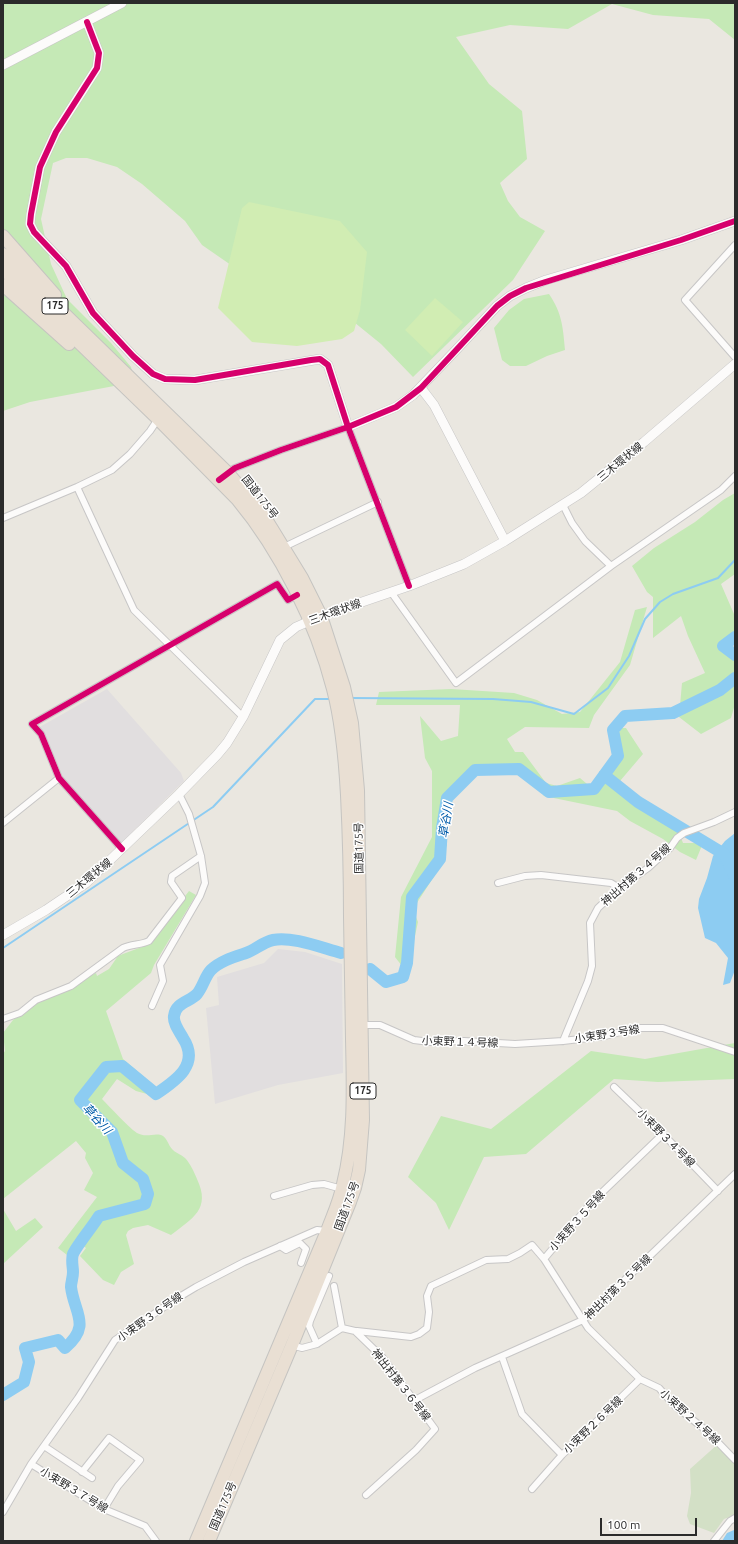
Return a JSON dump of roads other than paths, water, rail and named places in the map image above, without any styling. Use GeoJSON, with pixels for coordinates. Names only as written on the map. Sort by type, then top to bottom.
{"type":"FeatureCollection","features":[{"type":"Feature","properties":{"kind":"highway"},"geometry":{"type":"LineString","coordinates":[[3,236],[85,328],[104,361]]}},
{"type":"Feature","properties":{"kind":"highway","name":"国道175号"},"geometry":{"type":"LineString","coordinates":[[3,254],[158,419],[223,476],[237,499],[260,530],[297,595],[316,619]]}},
{"type":"Feature","properties":{"kind":"highway","name":"国道175号"},"geometry":{"type":"LineString","coordinates":[[3,269],[104,361],[262,513],[284,547],[316,619],[323,655],[334,690],[345,760],[357,1025],[364,1120],[359,1170],[355,1188],[196,1541]]}},
{"type":"Feature","properties":{"kind":"highway"},"geometry":{"type":"LineString","coordinates":[[3,284],[64,341],[104,361]]}},
{"type":"Feature","properties":{"kind":"highway","name":"国道175号"},"geometry":{"type":"LineString","coordinates":[[208,1541],[286,1342],[342,1189],[350,1147],[357,1025]]}},
{"type":"Feature","properties":{"kind":"street"},"geometry":{"type":"LineString","coordinates":[[3,65],[122,3]]}},
{"type":"Feature","properties":{"kind":"street"},"geometry":{"type":"LineString","coordinates":[[87,22],[99,53],[97,68],[56,132],[40,167],[30,224],[34,232],[66,266],[93,313],[133,356],[153,374],[165,379],[195,380],[320,359],[328,364],[348,427],[409,586]]}},
{"type":"Feature","properties":{"kind":"street"},"geometry":{"type":"LineString","coordinates":[[3,68],[20,56]]}},
{"type":"Feature","properties":{"kind":"street"},"geometry":{"type":"LineString","coordinates":[[223,476],[236,468],[281,450],[348,427],[396,407],[420,388],[497,306],[510,296],[526,288],[546,280],[681,240],[735,221]]}},
{"type":"Feature","properties":{"kind":"street"},"geometry":{"type":"LineString","coordinates":[[735,245],[685,300],[735,358]]}},
{"type":"Feature","properties":{"kind":"street","name":"三木環状線"},"geometry":{"type":"LineString","coordinates":[[3,935],[46,910],[86,883],[179,794],[217,755],[227,743],[243,717],[280,640],[296,627],[409,586],[464,564],[506,541],[581,493],[644,442],[735,364]]}},
{"type":"Feature","properties":{"kind":"street"},"geometry":{"type":"LineString","coordinates":[[420,388],[434,405],[506,541]]}},
{"type":"Feature","properties":{"kind":"street"},"geometry":{"type":"LineString","coordinates":[[3,518],[112,470],[130,454],[150,431],[158,419]]}},
{"type":"Feature","properties":{"kind":"street"},"geometry":{"type":"LineString","coordinates":[[391,592],[456,683],[611,566],[721,490],[735,476]]}},
{"type":"Feature","properties":{"kind":"street"},"geometry":{"type":"LineString","coordinates":[[77,486],[134,610],[243,717]]}},
{"type":"Feature","properties":{"kind":"street"},"geometry":{"type":"LineString","coordinates":[[284,547],[378,502]]}},
{"type":"Feature","properties":{"kind":"street"},"geometry":{"type":"LineString","coordinates":[[562,505],[572,523],[585,541],[611,566]]}},
{"type":"Feature","properties":{"kind":"street"},"geometry":{"type":"LineString","coordinates":[[122,849],[59,778],[41,734],[32,724],[277,584],[288,600],[297,595]]}},
{"type":"Feature","properties":{"kind":"street"},"geometry":{"type":"LineString","coordinates":[[3,822],[59,778]]}},
{"type":"Feature","properties":{"kind":"street"},"geometry":{"type":"LineString","coordinates":[[152,1006],[164,981],[160,965],[206,883],[201,856],[189,814],[179,794]]}},
{"type":"Feature","properties":{"kind":"street","name":"神出村第３４号線"},"geometry":{"type":"LineString","coordinates":[[563,1041],[588,981],[592,966],[590,923],[598,908],[619,888],[648,868],[670,848],[677,838],[684,833],[714,822],[735,812]]}},
{"type":"Feature","properties":{"kind":"street"},"geometry":{"type":"LineString","coordinates":[[3,1019],[20,1013],[36,1000],[71,986],[123,948],[149,941],[182,898],[171,882],[172,876],[201,856]]}},
{"type":"Feature","properties":{"kind":"street"},"geometry":{"type":"LineString","coordinates":[[498,883],[525,876],[541,875],[611,883],[619,888]]}},
{"type":"Feature","properties":{"kind":"street","name":"小束野１４号線"},"geometry":{"type":"LineString","coordinates":[[357,1025],[380,1025],[414,1040],[430,1042],[464,1041],[524,1044]]}},
{"type":"Feature","properties":{"kind":"street","name":"小束野３号線"},"geometry":{"type":"LineString","coordinates":[[524,1044],[605,1036],[636,1028],[662,1028],[735,1052]]}},
{"type":"Feature","properties":{"kind":"street","name":"小束野３４号線"},"geometry":{"type":"LineString","coordinates":[[614,1087],[663,1134],[718,1191]]}},
{"type":"Feature","properties":{"kind":"street","name":"小束野３５号線"},"geometry":{"type":"LineString","coordinates":[[640,1379],[588,1328],[544,1259],[591,1203],[663,1134]]}},
{"type":"Feature","properties":{"kind":"street","name":"神出村第３５号線"},"geometry":{"type":"LineString","coordinates":[[415,1400],[475,1368],[583,1320],[735,1174]]}},
{"type":"Feature","properties":{"kind":"street"},"geometry":{"type":"LineString","coordinates":[[274,1196],[312,1185],[324,1184],[342,1189]]}},
{"type":"Feature","properties":{"kind":"street","name":"小束野３６号線"},"geometry":{"type":"LineString","coordinates":[[3,1512],[31,1464],[82,1392],[115,1340],[176,1299],[244,1262],[317,1230],[327,1231]]}},
{"type":"Feature","properties":{"kind":"street"},"geometry":{"type":"LineString","coordinates":[[280,1246],[286,1250],[300,1243],[306,1249],[301,1263]]}},
{"type":"Feature","properties":{"kind":"street"},"geometry":{"type":"LineString","coordinates":[[286,1342],[302,1348],[317,1344],[342,1328],[377,1334],[411,1337],[419,1334],[427,1328],[429,1312],[427,1296],[431,1286],[486,1260],[508,1259],[520,1254],[532,1245],[544,1259]]}},
{"type":"Feature","properties":{"kind":"street"},"geometry":{"type":"LineString","coordinates":[[317,1344],[309,1326],[329,1276]]}},
{"type":"Feature","properties":{"kind":"street"},"geometry":{"type":"LineString","coordinates":[[334,1286],[342,1328]]}},
{"type":"Feature","properties":{"kind":"street","name":"神出村第３６号線"},"geometry":{"type":"LineString","coordinates":[[355,1331],[383,1358],[435,1429],[411,1455],[366,1495]]}},
{"type":"Feature","properties":{"kind":"street","name":"小束野２６号線"},"geometry":{"type":"LineString","coordinates":[[502,1357],[522,1414],[562,1455],[640,1379]]}},
{"type":"Feature","properties":{"kind":"street","name":"小束野２４号線"},"geometry":{"type":"LineString","coordinates":[[640,1379],[659,1388],[675,1406],[708,1431],[734,1459]]}},
{"type":"Feature","properties":{"kind":"street"},"geometry":{"type":"LineString","coordinates":[[82,1472],[109,1438],[140,1460],[118,1486],[104,1509]]}},
{"type":"Feature","properties":{"kind":"street"},"geometry":{"type":"LineString","coordinates":[[44,1446],[92,1478]]}},
{"type":"Feature","properties":{"kind":"street"},"geometry":{"type":"LineString","coordinates":[[532,1489],[562,1455]]}},
{"type":"Feature","properties":{"kind":"street","name":"小束野３７号線"},"geometry":{"type":"LineString","coordinates":[[31,1464],[104,1509],[145,1526],[156,1541]]}},
{"type":"Feature","properties":{"kind":"street"},"geometry":{"type":"LineString","coordinates":[[714,1541],[730,1521],[735,1518]]}},
{"type":"Feature","properties":{"kind":"water"},"geometry":{"type":"Polygon","coordinates":[[[735,833],[735,970],[730,983],[723,985],[728,958],[716,943],[705,938],[698,908],[699,899],[713,856],[725,841],[735,833]]]}},
{"type":"Feature","properties":{"kind":"water"},"geometry":{"type":"Polygon","coordinates":[[[734,1530],[735,1541],[722,1541],[727,1533],[734,1530]]]}},
{"type":"Feature","properties":{"kind":"waterway"},"geometry":{"type":"LineString","coordinates":[[350,698],[493,699],[531,702],[574,714],[608,688],[629,656],[645,619],[660,602],[673,594],[718,578],[735,560]]}},
{"type":"Feature","properties":{"kind":"waterway","name":"草谷川"},"geometry":{"type":"LineString","coordinates":[[735,637],[723,646],[735,655]]}},
{"type":"Feature","properties":{"kind":"waterway","name":"草谷川"},"geometry":{"type":"LineString","coordinates":[[370,969],[386,982],[403,977],[407,963],[412,897],[440,859],[442,828],[447,798],[475,770],[519,769],[549,792],[594,789],[618,756],[613,730],[625,716],[673,713],[720,690],[735,678]]}},
{"type":"Feature","properties":{"kind":"waterway"},"geometry":{"type":"LineString","coordinates":[[3,948],[213,807],[315,699],[332,699]]}},
{"type":"Feature","properties":{"kind":"waterway","name":"草谷川"},"geometry":{"type":"LineString","coordinates":[[604,775],[638,802],[724,854],[735,877]]}},
{"type":"Feature","properties":{"kind":"waterway","name":"草谷川"},"geometry":{"type":"LineString","coordinates":[[3,1395],[24,1382],[29,1362],[25,1348],[58,1340],[65,1348],[78,1332],[80,1325],[78,1312],[71,1287],[73,1274],[72,1256],[99,1216],[145,1204],[148,1194],[143,1179],[123,1163],[112,1132],[80,1100],[106,1067],[122,1066],[156,1094],[178,1077],[184,1070],[189,1056],[188,1047],[174,1021],[175,1011],[180,1005],[197,994],[209,972],[219,964],[249,952],[269,941],[281,939],[307,943],[341,953]]}}]}
